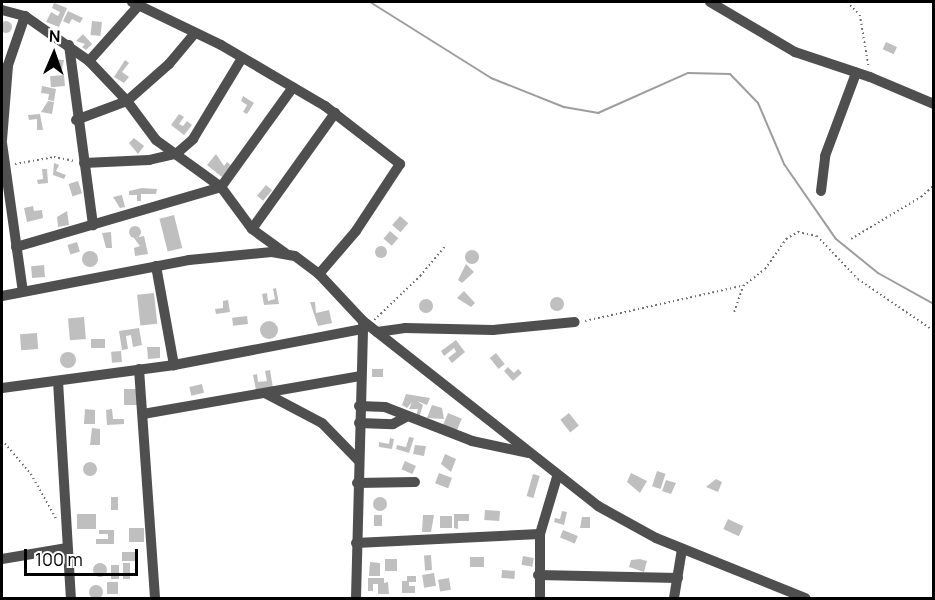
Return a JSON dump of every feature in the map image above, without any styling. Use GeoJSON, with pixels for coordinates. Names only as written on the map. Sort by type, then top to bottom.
{"type":"FeatureCollection","features":[{"type":"Feature","properties":{"kind":"street"},"geometry":{"type":"LineString","coordinates":[[710,2],[795,52],[870,77],[933,104]]}},
{"type":"Feature","properties":{"kind":"street"},"geometry":{"type":"LineString","coordinates":[[88,61],[136,3],[293,87],[335,113],[393,156],[401,166],[356,231],[319,274]]}},
{"type":"Feature","properties":{"kind":"street"},"geometry":{"type":"LineString","coordinates":[[2,10],[25,16],[69,45],[127,101],[156,140],[221,187],[252,229],[285,253],[304,261],[368,327],[450,386],[557,477],[617,517],[682,549],[803,598]]}},
{"type":"Feature","properties":{"kind":"street"},"geometry":{"type":"LineString","coordinates":[[23,292],[5,208],[2,141],[5,64],[25,16]]}},
{"type":"Feature","properties":{"kind":"street"},"geometry":{"type":"LineString","coordinates":[[76,120],[127,101],[195,33]]}},
{"type":"Feature","properties":{"kind":"street"},"geometry":{"type":"LineString","coordinates":[[69,45],[76,120],[93,225]]}},
{"type":"Feature","properties":{"kind":"street"},"geometry":{"type":"LineString","coordinates":[[84,163],[149,160],[176,154],[193,139],[242,58]]}},
{"type":"Feature","properties":{"kind":"street"},"geometry":{"type":"LineString","coordinates":[[821,191],[825,156],[856,74]]}},
{"type":"Feature","properties":{"kind":"street"},"geometry":{"type":"LineString","coordinates":[[15,247],[221,187],[293,87]]}},
{"type":"Feature","properties":{"kind":"street"},"geometry":{"type":"LineString","coordinates":[[252,229],[335,113]]}},
{"type":"Feature","properties":{"kind":"street"},"geometry":{"type":"LineString","coordinates":[[2,296],[156,266],[242,254],[285,253]]}},
{"type":"Feature","properties":{"kind":"street"},"geometry":{"type":"LineString","coordinates":[[156,266],[174,365]]}},
{"type":"Feature","properties":{"kind":"street"},"geometry":{"type":"LineString","coordinates":[[2,388],[174,365],[368,327],[493,330],[575,322]]}},
{"type":"Feature","properties":{"kind":"street"},"geometry":{"type":"LineString","coordinates":[[356,598],[360,376],[368,327]]}},
{"type":"Feature","properties":{"kind":"street"},"geometry":{"type":"LineString","coordinates":[[139,369],[155,598]]}},
{"type":"Feature","properties":{"kind":"street"},"geometry":{"type":"LineString","coordinates":[[142,414],[360,376]]}},
{"type":"Feature","properties":{"kind":"street"},"geometry":{"type":"LineString","coordinates":[[58,381],[71,598]]}},
{"type":"Feature","properties":{"kind":"street"},"geometry":{"type":"LineString","coordinates":[[265,393],[322,423],[357,460]]}},
{"type":"Feature","properties":{"kind":"street"},"geometry":{"type":"LineString","coordinates":[[359,406],[385,407],[478,443],[528,453]]}},
{"type":"Feature","properties":{"kind":"street"},"geometry":{"type":"LineString","coordinates":[[359,423],[393,424],[406,417]]}},
{"type":"Feature","properties":{"kind":"street"},"geometry":{"type":"LineString","coordinates":[[535,598],[540,598],[538,575],[540,534],[557,477]]}},
{"type":"Feature","properties":{"kind":"street"},"geometry":{"type":"LineString","coordinates":[[357,483],[415,482]]}},
{"type":"Feature","properties":{"kind":"street"},"geometry":{"type":"LineString","coordinates":[[356,543],[540,534]]}},
{"type":"Feature","properties":{"kind":"street"},"geometry":{"type":"LineString","coordinates":[[2,559],[67,548]]}},
{"type":"Feature","properties":{"kind":"street"},"geometry":{"type":"LineString","coordinates":[[674,598],[682,549]]}},
{"type":"Feature","properties":{"kind":"street"},"geometry":{"type":"LineString","coordinates":[[538,575],[678,578]]}},
{"type":"Feature","properties":{"kind":"path"},"geometry":{"type":"LineString","coordinates":[[847,2],[860,15],[865,31],[870,77]]}},
{"type":"Feature","properties":{"kind":"path"},"geometry":{"type":"LineString","coordinates":[[2,165],[54,157],[84,163]]}},
{"type":"Feature","properties":{"kind":"path"},"geometry":{"type":"LineString","coordinates":[[851,239],[921,197],[933,185]]}},
{"type":"Feature","properties":{"kind":"path"},"geometry":{"type":"LineString","coordinates":[[575,322],[616,317],[743,286],[765,269],[793,233],[811,234],[858,279],[933,330]]}},
{"type":"Feature","properties":{"kind":"path"},"geometry":{"type":"LineString","coordinates":[[368,327],[420,276],[444,247]]}},
{"type":"Feature","properties":{"kind":"path"},"geometry":{"type":"LineString","coordinates":[[734,312],[743,286]]}},
{"type":"Feature","properties":{"kind":"path"},"geometry":{"type":"LineString","coordinates":[[2,440],[31,474],[58,522]]}},
{"type":"Feature","properties":{"kind":"building"},"geometry":{"type":"Polygon","coordinates":[[[54,3],[67,8],[59,27],[46,22],[51,12],[58,16],[60,12],[52,8],[54,3]]]}},
{"type":"Feature","properties":{"kind":"building"},"geometry":{"type":"Polygon","coordinates":[[[68,11],[83,18],[80,23],[72,19],[69,24],[63,21],[68,11]]]}},
{"type":"Feature","properties":{"kind":"building"},"geometry":{"type":"Polygon","coordinates":[[[8,21],[12,27],[8,33],[4,33],[0,25],[8,21]]]}},
{"type":"Feature","properties":{"kind":"building"},"geometry":{"type":"Polygon","coordinates":[[[92,21],[102,22],[100,36],[91,35],[92,21]]]}},
{"type":"Feature","properties":{"kind":"building"},"geometry":{"type":"Polygon","coordinates":[[[83,34],[92,44],[86,50],[82,47],[85,44],[76,41],[83,34]]]}},
{"type":"Feature","properties":{"kind":"building"},"geometry":{"type":"Polygon","coordinates":[[[886,42],[897,47],[894,54],[883,49],[886,42]]]}},
{"type":"Feature","properties":{"kind":"building"},"geometry":{"type":"Polygon","coordinates":[[[50,59],[64,60],[62,69],[50,66],[50,59]]]}},
{"type":"Feature","properties":{"kind":"building"},"geometry":{"type":"Polygon","coordinates":[[[125,60],[129,63],[122,72],[129,77],[124,83],[114,77],[125,60]]]}},
{"type":"Feature","properties":{"kind":"building"},"geometry":{"type":"Polygon","coordinates":[[[64,75],[65,86],[51,87],[50,76],[64,75]]]}},
{"type":"Feature","properties":{"kind":"building"},"geometry":{"type":"Polygon","coordinates":[[[42,86],[56,89],[54,101],[48,100],[49,94],[41,93],[42,86]]]}},
{"type":"Feature","properties":{"kind":"building"},"geometry":{"type":"Polygon","coordinates":[[[243,96],[254,103],[247,114],[243,112],[247,105],[241,101],[243,96]]]}},
{"type":"Feature","properties":{"kind":"building"},"geometry":{"type":"Polygon","coordinates":[[[48,101],[54,102],[52,114],[41,112],[48,101]]]}},
{"type":"Feature","properties":{"kind":"building"},"geometry":{"type":"Polygon","coordinates":[[[40,114],[43,130],[37,130],[37,119],[29,120],[28,115],[40,114]]]}},
{"type":"Feature","properties":{"kind":"building"},"geometry":{"type":"Polygon","coordinates":[[[179,114],[184,117],[179,124],[183,126],[187,121],[192,125],[184,135],[171,125],[179,114]]]}},
{"type":"Feature","properties":{"kind":"building"},"geometry":{"type":"Polygon","coordinates":[[[134,138],[144,146],[138,154],[129,143],[134,138]]]}},
{"type":"Feature","properties":{"kind":"building"},"geometry":{"type":"Polygon","coordinates":[[[216,154],[224,166],[227,162],[232,166],[222,177],[207,165],[216,154]]]}},
{"type":"Feature","properties":{"kind":"building"},"geometry":{"type":"Polygon","coordinates":[[[54,163],[59,165],[56,171],[66,175],[64,179],[53,175],[54,163]]]}},
{"type":"Feature","properties":{"kind":"building"},"geometry":{"type":"Polygon","coordinates":[[[42,169],[47,169],[48,183],[38,184],[37,180],[43,179],[42,169]]]}},
{"type":"Feature","properties":{"kind":"building"},"geometry":{"type":"Polygon","coordinates":[[[78,181],[82,193],[73,196],[68,184],[78,181]]]}},
{"type":"Feature","properties":{"kind":"building"},"geometry":{"type":"Polygon","coordinates":[[[266,185],[272,190],[263,201],[257,196],[266,185]]]}},
{"type":"Feature","properties":{"kind":"building"},"geometry":{"type":"Polygon","coordinates":[[[142,188],[157,189],[156,194],[141,194],[141,201],[137,201],[137,195],[129,195],[129,191],[142,188]]]}},
{"type":"Feature","properties":{"kind":"building"},"geometry":{"type":"Polygon","coordinates":[[[122,195],[125,207],[120,208],[113,197],[122,195]]]}},
{"type":"Feature","properties":{"kind":"building"},"geometry":{"type":"Polygon","coordinates":[[[33,206],[34,211],[42,210],[43,218],[27,222],[24,208],[33,206]]]}},
{"type":"Feature","properties":{"kind":"building"},"geometry":{"type":"Polygon","coordinates":[[[67,211],[69,225],[58,227],[57,217],[67,211]]]}},
{"type":"Feature","properties":{"kind":"building"},"geometry":{"type":"Polygon","coordinates":[[[174,215],[182,248],[168,252],[159,219],[174,215]]]}},
{"type":"Feature","properties":{"kind":"building"},"geometry":{"type":"Polygon","coordinates":[[[400,216],[408,223],[400,232],[392,225],[400,216]]]}},
{"type":"Feature","properties":{"kind":"building"},"geometry":{"type":"Polygon","coordinates":[[[137,226],[140,227],[140,237],[133,238],[130,237],[129,230],[130,227],[137,226]]]}},
{"type":"Feature","properties":{"kind":"building"},"geometry":{"type":"Polygon","coordinates":[[[390,231],[398,238],[392,246],[383,239],[390,231]]]}},
{"type":"Feature","properties":{"kind":"building"},"geometry":{"type":"Polygon","coordinates":[[[111,232],[112,248],[106,248],[102,233],[111,232]]]}},
{"type":"Feature","properties":{"kind":"building"},"geometry":{"type":"Polygon","coordinates":[[[144,236],[148,254],[135,256],[134,248],[140,246],[134,238],[144,236]]]}},
{"type":"Feature","properties":{"kind":"building"},"geometry":{"type":"Polygon","coordinates":[[[77,242],[80,252],[70,254],[67,245],[77,242]]]}},
{"type":"Feature","properties":{"kind":"building"},"geometry":{"type":"Polygon","coordinates":[[[383,246],[387,252],[383,258],[379,258],[375,250],[383,246]]]}},
{"type":"Feature","properties":{"kind":"building"},"geometry":{"type":"Polygon","coordinates":[[[472,250],[477,252],[479,257],[477,262],[472,264],[467,262],[465,257],[467,252],[472,250]]]}},
{"type":"Feature","properties":{"kind":"building"},"geometry":{"type":"Polygon","coordinates":[[[90,251],[96,253],[98,259],[96,265],[90,267],[84,265],[82,259],[84,253],[90,251]]]}},
{"type":"Feature","properties":{"kind":"building"},"geometry":{"type":"Polygon","coordinates":[[[466,264],[474,272],[462,283],[458,280],[466,264]]]}},
{"type":"Feature","properties":{"kind":"building"},"geometry":{"type":"Polygon","coordinates":[[[44,265],[45,277],[32,278],[31,266],[44,265]]]}},
{"type":"Feature","properties":{"kind":"building"},"geometry":{"type":"Polygon","coordinates":[[[276,288],[279,304],[264,305],[262,294],[267,293],[268,301],[275,299],[273,289],[276,288]]]}},
{"type":"Feature","properties":{"kind":"building"},"geometry":{"type":"Polygon","coordinates":[[[464,291],[475,303],[471,307],[457,298],[464,291]]]}},
{"type":"Feature","properties":{"kind":"building"},"geometry":{"type":"Polygon","coordinates":[[[154,293],[157,324],[140,326],[137,295],[154,293]]]}},
{"type":"Feature","properties":{"kind":"building"},"geometry":{"type":"Polygon","coordinates":[[[554,297],[560,297],[564,304],[560,311],[554,311],[550,307],[550,301],[554,297]]]}},
{"type":"Feature","properties":{"kind":"building"},"geometry":{"type":"Polygon","coordinates":[[[426,299],[431,301],[433,306],[431,311],[426,313],[421,311],[419,306],[421,301],[426,299]]]}},
{"type":"Feature","properties":{"kind":"building"},"geometry":{"type":"Polygon","coordinates":[[[228,300],[230,312],[216,314],[215,309],[223,308],[223,301],[228,300]]]}},
{"type":"Feature","properties":{"kind":"building"},"geometry":{"type":"Polygon","coordinates":[[[310,302],[315,302],[316,313],[329,310],[332,323],[318,326],[310,302]]]}},
{"type":"Feature","properties":{"kind":"building"},"geometry":{"type":"Polygon","coordinates":[[[247,316],[248,324],[233,326],[232,318],[247,316]]]}},
{"type":"Feature","properties":{"kind":"building"},"geometry":{"type":"Polygon","coordinates":[[[84,317],[86,339],[70,340],[68,318],[84,317]]]}},
{"type":"Feature","properties":{"kind":"building"},"geometry":{"type":"Polygon","coordinates":[[[265,321],[273,321],[278,326],[276,337],[265,339],[260,334],[260,326],[265,321]]]}},
{"type":"Feature","properties":{"kind":"building"},"geometry":{"type":"Polygon","coordinates":[[[139,328],[142,345],[133,347],[131,335],[126,336],[128,349],[122,350],[119,331],[139,328]]]}},
{"type":"Feature","properties":{"kind":"building"},"geometry":{"type":"Polygon","coordinates":[[[37,333],[38,349],[21,350],[20,334],[37,333]]]}},
{"type":"Feature","properties":{"kind":"building"},"geometry":{"type":"Polygon","coordinates":[[[91,339],[105,339],[105,348],[91,348],[91,339]]]}},
{"type":"Feature","properties":{"kind":"building"},"geometry":{"type":"Polygon","coordinates":[[[456,340],[465,352],[452,363],[448,358],[456,352],[454,348],[444,356],[441,351],[456,340]]]}},
{"type":"Feature","properties":{"kind":"building"},"geometry":{"type":"Polygon","coordinates":[[[147,347],[160,347],[160,358],[148,359],[147,347]]]}},
{"type":"Feature","properties":{"kind":"building"},"geometry":{"type":"Polygon","coordinates":[[[121,351],[122,362],[112,363],[111,352],[121,351]]]}},
{"type":"Feature","properties":{"kind":"building"},"geometry":{"type":"Polygon","coordinates":[[[68,352],[76,360],[68,368],[60,360],[68,352]]]}},
{"type":"Feature","properties":{"kind":"building"},"geometry":{"type":"Polygon","coordinates":[[[496,353],[505,364],[499,369],[490,358],[496,353]]]}},
{"type":"Feature","properties":{"kind":"building"},"geometry":{"type":"Polygon","coordinates":[[[508,367],[514,373],[518,369],[522,373],[513,381],[504,371],[508,367]]]}},
{"type":"Feature","properties":{"kind":"building"},"geometry":{"type":"Polygon","coordinates":[[[372,369],[383,369],[383,377],[372,377],[372,369]]]}},
{"type":"Feature","properties":{"kind":"building"},"geometry":{"type":"Polygon","coordinates":[[[270,370],[273,388],[256,390],[253,375],[257,374],[258,382],[267,381],[265,371],[270,370]]]}},
{"type":"Feature","properties":{"kind":"building"},"geometry":{"type":"Polygon","coordinates":[[[202,384],[204,393],[191,396],[189,387],[202,384]]]}},
{"type":"Feature","properties":{"kind":"building"},"geometry":{"type":"Polygon","coordinates":[[[124,389],[137,389],[137,405],[124,405],[124,389]]]}},
{"type":"Feature","properties":{"kind":"building"},"geometry":{"type":"Polygon","coordinates":[[[406,394],[430,398],[427,405],[417,401],[423,405],[419,418],[416,416],[418,409],[409,409],[412,402],[407,408],[402,405],[406,394]]]}},
{"type":"Feature","properties":{"kind":"building"},"geometry":{"type":"Polygon","coordinates":[[[432,405],[442,408],[444,419],[427,418],[432,405]]]}},
{"type":"Feature","properties":{"kind":"building"},"geometry":{"type":"Polygon","coordinates":[[[85,409],[95,410],[95,424],[84,424],[85,409]]]}},
{"type":"Feature","properties":{"kind":"building"},"geometry":{"type":"Polygon","coordinates":[[[112,409],[113,419],[124,419],[124,424],[107,425],[106,410],[112,409]]]}},
{"type":"Feature","properties":{"kind":"building"},"geometry":{"type":"Polygon","coordinates":[[[448,413],[462,419],[456,432],[443,426],[448,413]]]}},
{"type":"Feature","properties":{"kind":"building"},"geometry":{"type":"Polygon","coordinates":[[[569,413],[579,426],[570,432],[560,420],[569,413]]]}},
{"type":"Feature","properties":{"kind":"building"},"geometry":{"type":"Polygon","coordinates":[[[92,428],[100,429],[100,445],[90,445],[92,428]]]}},
{"type":"Feature","properties":{"kind":"building"},"geometry":{"type":"Polygon","coordinates":[[[409,437],[414,438],[409,453],[396,449],[397,445],[406,447],[409,437]]]}},
{"type":"Feature","properties":{"kind":"building"},"geometry":{"type":"Polygon","coordinates":[[[390,438],[394,439],[392,449],[379,447],[379,442],[389,444],[390,438]]]}},
{"type":"Feature","properties":{"kind":"building"},"geometry":{"type":"Polygon","coordinates":[[[415,445],[426,446],[424,456],[413,454],[415,445]]]}},
{"type":"Feature","properties":{"kind":"building"},"geometry":{"type":"Polygon","coordinates":[[[445,454],[456,459],[451,472],[441,464],[445,454]]]}},
{"type":"Feature","properties":{"kind":"building"},"geometry":{"type":"Polygon","coordinates":[[[405,461],[416,466],[412,474],[401,469],[405,461]]]}},
{"type":"Feature","properties":{"kind":"building"},"geometry":{"type":"Polygon","coordinates":[[[90,462],[95,464],[97,469],[95,474],[90,476],[85,474],[83,469],[85,464],[90,462]]]}},
{"type":"Feature","properties":{"kind":"building"},"geometry":{"type":"Polygon","coordinates":[[[657,471],[666,474],[661,489],[652,486],[657,471]]]}},
{"type":"Feature","properties":{"kind":"building"},"geometry":{"type":"Polygon","coordinates":[[[439,473],[452,478],[448,488],[435,483],[439,473]]]}},
{"type":"Feature","properties":{"kind":"building"},"geometry":{"type":"Polygon","coordinates":[[[631,473],[647,481],[640,493],[627,482],[631,473]]]}},
{"type":"Feature","properties":{"kind":"building"},"geometry":{"type":"Polygon","coordinates":[[[533,474],[540,476],[533,498],[527,496],[533,474]]]}},
{"type":"Feature","properties":{"kind":"building"},"geometry":{"type":"Polygon","coordinates":[[[716,479],[722,482],[718,492],[706,487],[716,479]]]}},
{"type":"Feature","properties":{"kind":"building"},"geometry":{"type":"Polygon","coordinates":[[[666,480],[676,483],[671,494],[662,491],[666,480]]]}},
{"type":"Feature","properties":{"kind":"building"},"geometry":{"type":"Polygon","coordinates":[[[111,497],[118,497],[118,510],[111,510],[111,497]]]}},
{"type":"Feature","properties":{"kind":"building"},"geometry":{"type":"Polygon","coordinates":[[[380,497],[385,499],[387,504],[385,509],[380,511],[375,509],[373,504],[375,499],[380,497]]]}},
{"type":"Feature","properties":{"kind":"building"},"geometry":{"type":"Polygon","coordinates":[[[485,510],[500,511],[499,521],[484,520],[485,510]]]}},
{"type":"Feature","properties":{"kind":"building"},"geometry":{"type":"Polygon","coordinates":[[[562,511],[567,512],[564,525],[554,522],[555,518],[560,519],[562,511]]]}},
{"type":"Feature","properties":{"kind":"building"},"geometry":{"type":"Polygon","coordinates":[[[77,514],[96,514],[96,529],[77,529],[77,514]]]}},
{"type":"Feature","properties":{"kind":"building"},"geometry":{"type":"Polygon","coordinates":[[[454,514],[469,514],[469,521],[458,521],[458,529],[454,528],[454,514]]]}},
{"type":"Feature","properties":{"kind":"building"},"geometry":{"type":"Polygon","coordinates":[[[374,515],[382,515],[382,526],[374,526],[374,515]]]}},
{"type":"Feature","properties":{"kind":"building"},"geometry":{"type":"Polygon","coordinates":[[[423,515],[434,515],[431,532],[422,532],[423,515]]]}},
{"type":"Feature","properties":{"kind":"building"},"geometry":{"type":"Polygon","coordinates":[[[440,516],[452,516],[452,528],[440,528],[440,516]]]}},
{"type":"Feature","properties":{"kind":"building"},"geometry":{"type":"Polygon","coordinates":[[[582,517],[590,517],[590,528],[580,528],[582,517]]]}},
{"type":"Feature","properties":{"kind":"building"},"geometry":{"type":"Polygon","coordinates":[[[728,519],[743,526],[739,536],[723,529],[728,519]]]}},
{"type":"Feature","properties":{"kind":"building"},"geometry":{"type":"Polygon","coordinates":[[[129,528],[144,528],[144,542],[129,542],[129,528]]]}},
{"type":"Feature","properties":{"kind":"building"},"geometry":{"type":"Polygon","coordinates":[[[99,530],[114,530],[114,544],[96,544],[96,539],[108,539],[108,534],[99,534],[99,530]]]}},
{"type":"Feature","properties":{"kind":"building"},"geometry":{"type":"Polygon","coordinates":[[[563,530],[578,536],[575,543],[560,537],[563,530]]]}},
{"type":"Feature","properties":{"kind":"building"},"geometry":{"type":"Polygon","coordinates":[[[122,552],[135,552],[135,561],[122,561],[122,552]]]}},
{"type":"Feature","properties":{"kind":"building"},"geometry":{"type":"Polygon","coordinates":[[[424,555],[431,555],[432,570],[425,570],[424,555]]]}},
{"type":"Feature","properties":{"kind":"building"},"geometry":{"type":"Polygon","coordinates":[[[523,556],[534,558],[532,567],[521,565],[523,556]]]}},
{"type":"Feature","properties":{"kind":"building"},"geometry":{"type":"Polygon","coordinates":[[[470,557],[484,557],[484,567],[470,567],[470,557]]]}},
{"type":"Feature","properties":{"kind":"building"},"geometry":{"type":"Polygon","coordinates":[[[385,559],[397,559],[397,571],[385,571],[385,559]]]}},
{"type":"Feature","properties":{"kind":"building"},"geometry":{"type":"Polygon","coordinates":[[[631,560],[647,561],[644,572],[629,567],[631,560]]]}},
{"type":"Feature","properties":{"kind":"building"},"geometry":{"type":"Polygon","coordinates":[[[370,562],[380,563],[380,576],[369,576],[370,562]]]}},
{"type":"Feature","properties":{"kind":"building"},"geometry":{"type":"Polygon","coordinates":[[[100,563],[105,565],[107,570],[105,575],[100,577],[95,575],[93,570],[95,565],[100,563]]]}},
{"type":"Feature","properties":{"kind":"building"},"geometry":{"type":"Polygon","coordinates":[[[123,563],[130,563],[130,579],[123,579],[123,563]]]}},
{"type":"Feature","properties":{"kind":"building"},"geometry":{"type":"Polygon","coordinates":[[[111,565],[119,565],[119,579],[111,579],[111,565]]]}},
{"type":"Feature","properties":{"kind":"building"},"geometry":{"type":"Polygon","coordinates":[[[502,570],[515,571],[514,579],[501,578],[502,570]]]}},
{"type":"Feature","properties":{"kind":"building"},"geometry":{"type":"Polygon","coordinates":[[[434,573],[436,586],[424,588],[422,575],[434,573]]]}},
{"type":"Feature","properties":{"kind":"building"},"geometry":{"type":"Polygon","coordinates":[[[407,576],[416,576],[416,582],[409,582],[409,586],[415,586],[415,593],[402,593],[402,581],[407,581],[407,576]]]}},
{"type":"Feature","properties":{"kind":"building"},"geometry":{"type":"Polygon","coordinates":[[[368,578],[384,578],[384,583],[388,582],[389,594],[378,594],[378,584],[373,584],[373,591],[368,591],[368,578]]]}},
{"type":"Feature","properties":{"kind":"building"},"geometry":{"type":"Polygon","coordinates":[[[449,578],[451,590],[440,592],[438,580],[449,578]]]}},
{"type":"Feature","properties":{"kind":"building"},"geometry":{"type":"Polygon","coordinates":[[[107,582],[118,582],[118,594],[107,594],[107,582]]]}},
{"type":"Feature","properties":{"kind":"building"},"geometry":{"type":"Polygon","coordinates":[[[96,585],[101,587],[103,592],[101,597],[96,599],[91,597],[89,592],[91,587],[96,585]]]}},
{"type":"Feature","properties":{"kind":"waterway"},"geometry":{"type":"LineString","coordinates":[[370,2],[491,78],[564,107],[598,113],[688,73],[730,74],[758,103],[784,164],[836,239],[878,273],[934,304]]}}]}
